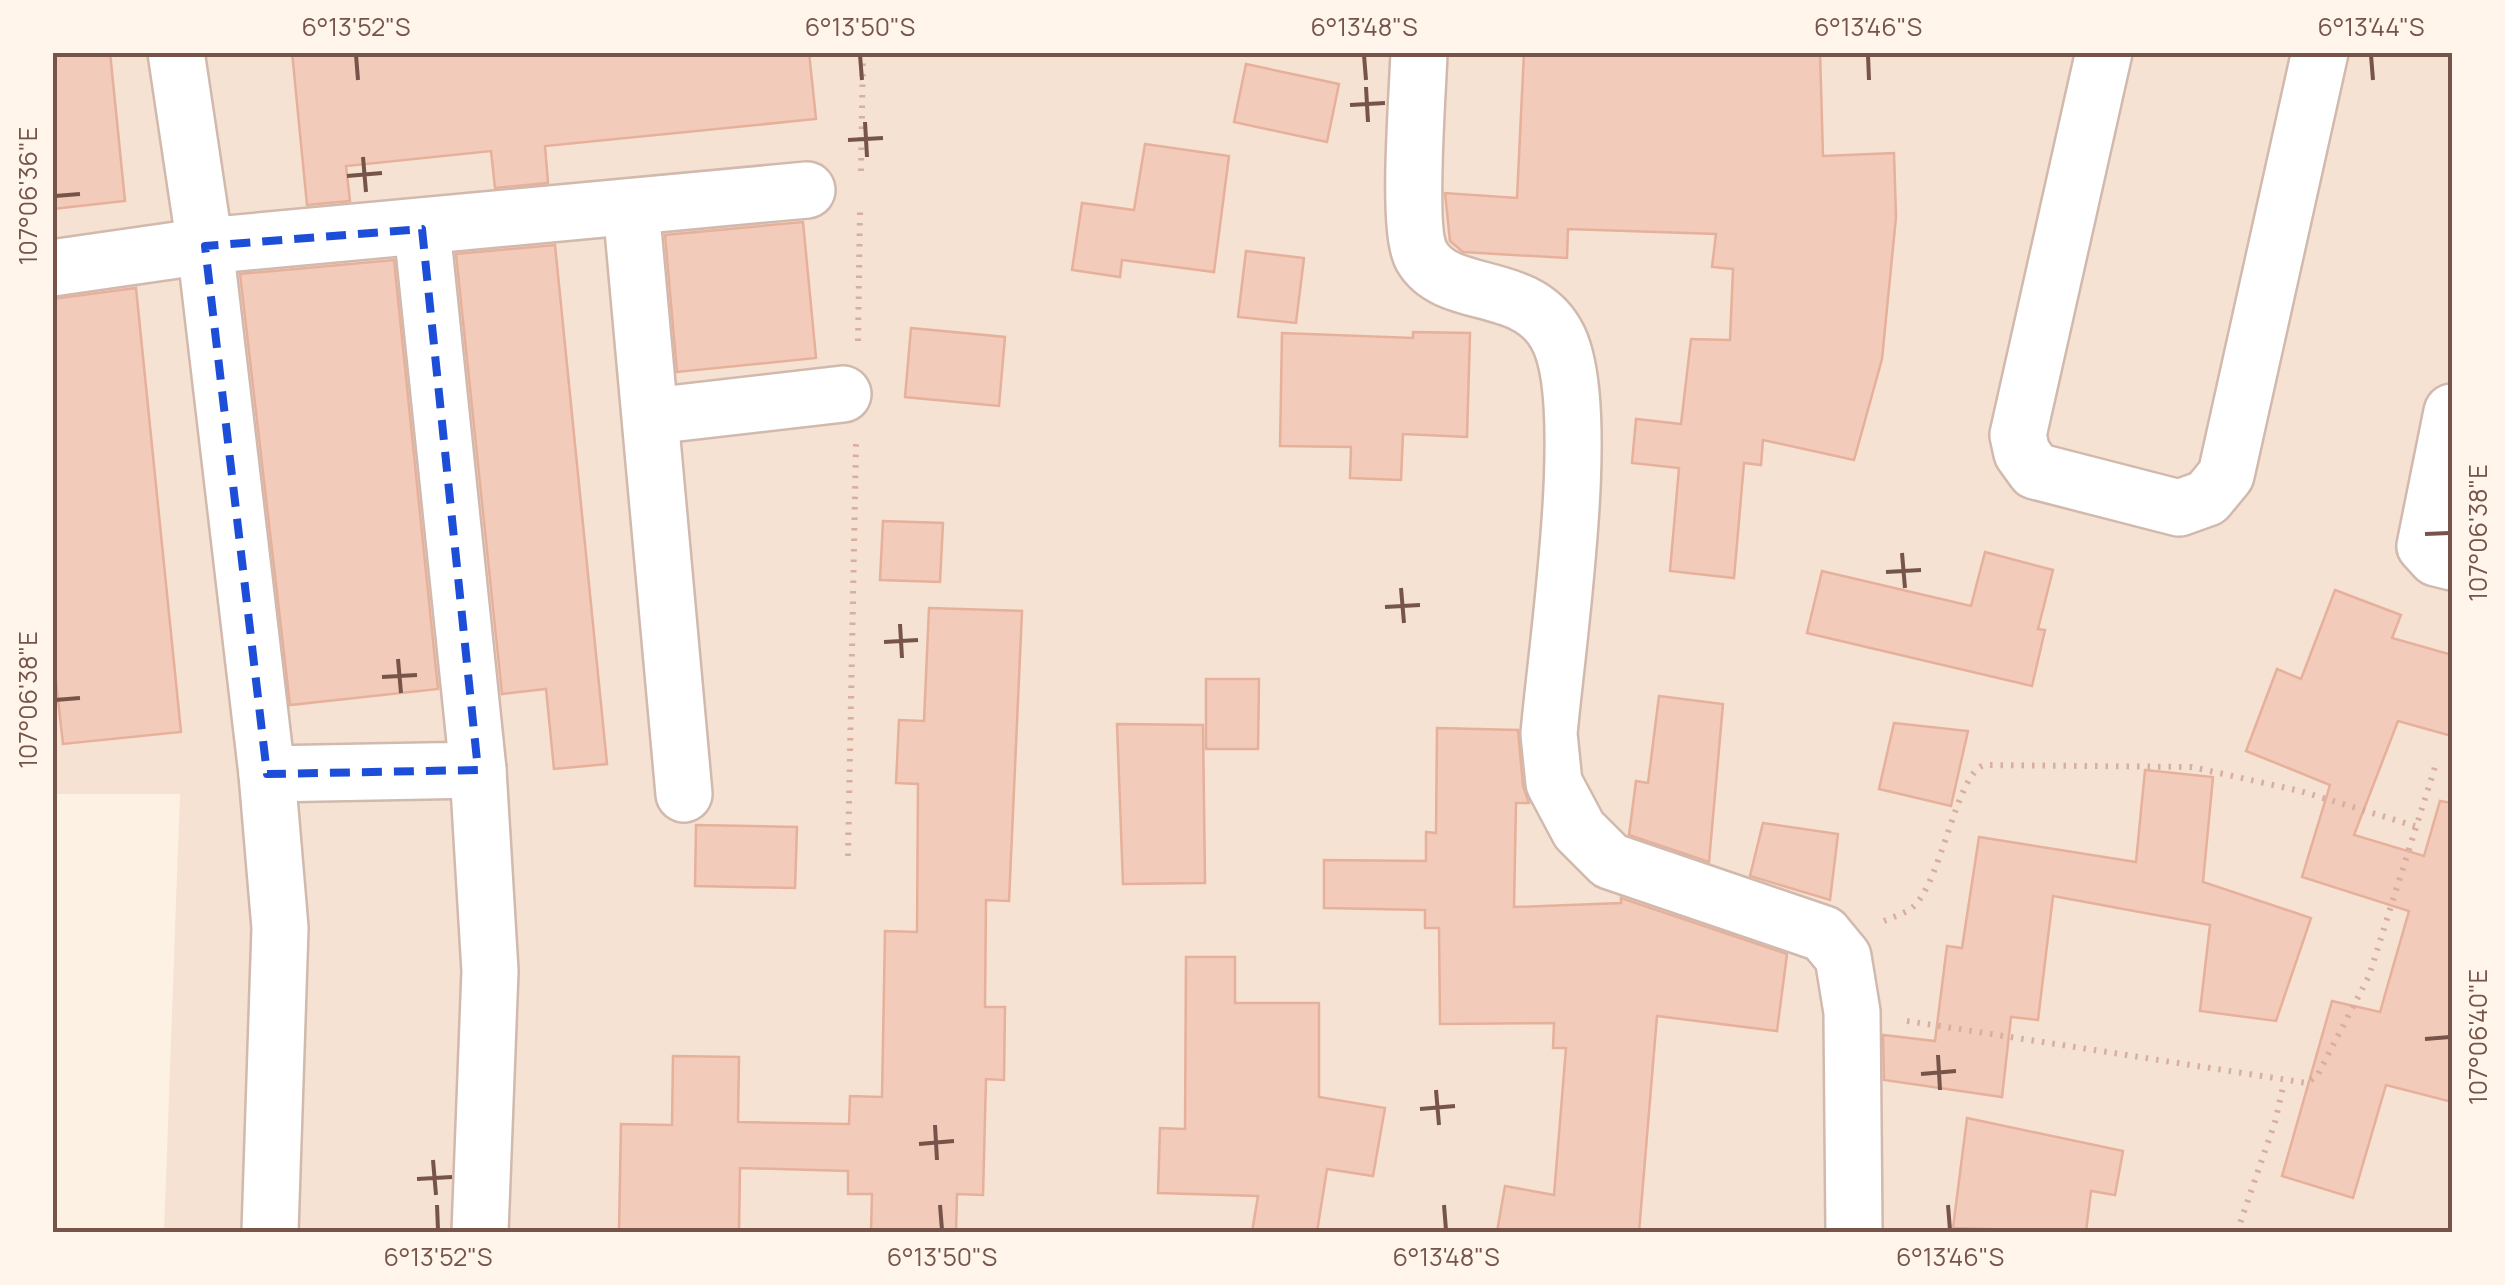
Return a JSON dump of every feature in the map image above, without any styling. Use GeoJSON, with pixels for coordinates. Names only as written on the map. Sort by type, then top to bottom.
{"type":"FeatureCollection","features":[{"type":"Feature","properties":{"kind":"street"},"geometry":{"type":"LineString","coordinates":[[176,52],[205,246],[267,774],[280,928],[270,1232]]}},
{"type":"Feature","properties":{"kind":"street"},"geometry":{"type":"LineString","coordinates":[[1418,52],[1416,224],[1422,256],[1444,278],[1526,302],[1556,332],[1568,361],[1574,436],[1549,734],[1554,783],[1580,830],[1610,861],[1824,934],[1843,957],[1852,1012],[1854,1232]]}},
{"type":"Feature","properties":{"kind":"street"},"geometry":{"type":"LineString","coordinates":[[2104,52],[2018,435],[2022,453],[2035,471],[2179,508],[2208,498],[2226,475],[2320,52]]}},
{"type":"Feature","properties":{"kind":"street"},"geometry":{"type":"LineString","coordinates":[[52,268],[205,246],[422,229],[807,190]]}},
{"type":"Feature","properties":{"kind":"street"},"geometry":{"type":"LineString","coordinates":[[631,208],[684,794]]}},
{"type":"Feature","properties":{"kind":"street"},"geometry":{"type":"LineString","coordinates":[[422,229],[478,770],[490,970],[480,1232]]}},
{"type":"Feature","properties":{"kind":"street"},"geometry":{"type":"LineString","coordinates":[[652,416],[852,388]]}},
{"type":"Feature","properties":{"kind":"street"},"geometry":{"type":"LineString","coordinates":[[2452,412],[2425,546],[2436,558],[2452,562]]}},
{"type":"Feature","properties":{"kind":"street"},"geometry":{"type":"LineString","coordinates":[[267,774],[478,770]]}},
{"type":"Feature","properties":{"kind":"path"},"geometry":{"type":"LineString","coordinates":[[848,856],[852,388],[863,52]]}},
{"type":"Feature","properties":{"kind":"path"},"geometry":{"type":"LineString","coordinates":[[1824,934],[1885,921],[1913,907],[1937,869],[1970,777],[1984,765],[2192,767],[2300,791],[2415,826]]}},
{"type":"Feature","properties":{"kind":"path"},"geometry":{"type":"LineString","coordinates":[[1852,1012],[2284,1083],[2307,1083],[2317,1076],[2369,976],[2435,767]]}},
{"type":"Feature","properties":{"kind":"path"},"geometry":{"type":"LineString","coordinates":[[2237,1232],[2276,1122],[2284,1083]]}},
{"type":"Feature","properties":{"kind":"highlighted area"},"geometry":{"type":"Polygon","coordinates":[[[422,229],[478,770],[267,774],[205,246],[422,229]]]}},
{"type":"Feature","properties":{"kind":"shaded area"},"geometry":{"type":"Polygon","coordinates":[[[52,53],[2452,53],[2452,1232],[164,1232],[180,794],[53,794],[52,53]]]}},
{"type":"Feature","properties":{"kind":"building"},"geometry":{"type":"Polygon","coordinates":[[[52,52],[110,52],[125,201],[52,209],[52,52]]]}},
{"type":"Feature","properties":{"kind":"building"},"geometry":{"type":"Polygon","coordinates":[[[292,52],[809,52],[816,119],[545,146],[548,183],[495,188],[491,151],[346,166],[350,201],[307,205],[292,52]]]}},
{"type":"Feature","properties":{"kind":"building"},"geometry":{"type":"Polygon","coordinates":[[[1524,52],[1820,52],[1823,156],[1894,153],[1896,217],[1882,359],[1854,460],[1763,440],[1761,465],[1744,463],[1734,578],[1670,571],[1679,468],[1632,463],[1636,419],[1681,424],[1691,339],[1730,340],[1733,269],[1712,267],[1716,234],[1568,229],[1567,258],[1463,252],[1450,241],[1445,193],[1517,198],[1524,52]]]}},
{"type":"Feature","properties":{"kind":"building"},"geometry":{"type":"Polygon","coordinates":[[[1246,64],[1339,84],[1327,142],[1234,122],[1246,64]]]}},
{"type":"Feature","properties":{"kind":"building"},"geometry":{"type":"Polygon","coordinates":[[[1145,144],[1229,156],[1214,272],[1122,260],[1120,277],[1072,270],[1082,203],[1134,210],[1145,144]]]}},
{"type":"Feature","properties":{"kind":"building"},"geometry":{"type":"Polygon","coordinates":[[[803,222],[816,358],[677,372],[665,235],[803,222]]]}},
{"type":"Feature","properties":{"kind":"building"},"geometry":{"type":"Polygon","coordinates":[[[555,245],[607,764],[554,769],[546,689],[502,694],[456,254],[555,245]]]}},
{"type":"Feature","properties":{"kind":"building"},"geometry":{"type":"Polygon","coordinates":[[[1246,251],[1304,258],[1296,323],[1238,317],[1246,251]]]}},
{"type":"Feature","properties":{"kind":"building"},"geometry":{"type":"Polygon","coordinates":[[[394,260],[438,689],[290,705],[240,274],[394,260]]]}},
{"type":"Feature","properties":{"kind":"building"},"geometry":{"type":"Polygon","coordinates":[[[136,288],[181,732],[63,744],[52,647],[52,299],[136,288]]]}},
{"type":"Feature","properties":{"kind":"building"},"geometry":{"type":"Polygon","coordinates":[[[911,328],[1005,337],[999,406],[905,397],[911,328]]]}},
{"type":"Feature","properties":{"kind":"building"},"geometry":{"type":"Polygon","coordinates":[[[1413,332],[1470,333],[1467,437],[1403,434],[1401,480],[1350,478],[1351,447],[1280,446],[1282,333],[1413,338],[1413,332]]]}},
{"type":"Feature","properties":{"kind":"building"},"geometry":{"type":"Polygon","coordinates":[[[883,521],[943,523],[940,582],[880,580],[883,521]]]}},
{"type":"Feature","properties":{"kind":"building"},"geometry":{"type":"Polygon","coordinates":[[[1985,552],[2053,570],[2038,629],[2045,630],[2032,686],[1807,633],[1822,571],[1971,606],[1985,552]]]}},
{"type":"Feature","properties":{"kind":"building"},"geometry":{"type":"Polygon","coordinates":[[[2335,590],[2401,615],[2392,638],[2452,655],[2452,736],[2398,721],[2354,835],[2424,856],[2440,801],[2452,803],[2452,1102],[2386,1085],[2353,1198],[2282,1176],[2332,1001],[2380,1012],[2409,911],[2302,877],[2330,785],[2246,751],[2277,669],[2301,679],[2335,590]]]}},
{"type":"Feature","properties":{"kind":"building"},"geometry":{"type":"Polygon","coordinates":[[[929,608],[1022,611],[1009,901],[986,900],[985,1007],[1005,1007],[1004,1080],[986,1079],[983,1195],[957,1194],[956,1232],[871,1232],[872,1194],[848,1194],[848,1171],[740,1168],[739,1232],[619,1232],[621,1124],[672,1125],[673,1056],[739,1057],[738,1122],[849,1124],[850,1096],[882,1097],[885,931],[917,932],[918,784],[896,783],[899,720],[924,721],[929,608]]]}},
{"type":"Feature","properties":{"kind":"building"},"geometry":{"type":"Polygon","coordinates":[[[1206,679],[1259,679],[1258,749],[1206,749],[1206,679]]]}},
{"type":"Feature","properties":{"kind":"building"},"geometry":{"type":"Polygon","coordinates":[[[1659,696],[1723,704],[1709,862],[1629,835],[1636,781],[1648,783],[1659,696]]]}},
{"type":"Feature","properties":{"kind":"building"},"geometry":{"type":"Polygon","coordinates":[[[1894,723],[1968,731],[1951,806],[1879,789],[1894,723]]]}},
{"type":"Feature","properties":{"kind":"building"},"geometry":{"type":"Polygon","coordinates":[[[1117,724],[1203,725],[1205,883],[1123,884],[1117,724]]]}},
{"type":"Feature","properties":{"kind":"building"},"geometry":{"type":"Polygon","coordinates":[[[1437,728],[1518,730],[1523,786],[1529,803],[1516,803],[1514,907],[1621,903],[1621,898],[1787,954],[1777,1031],[1657,1016],[1639,1232],[1497,1232],[1505,1186],[1554,1195],[1566,1048],[1553,1048],[1554,1023],[1440,1024],[1439,928],[1425,928],[1425,910],[1324,908],[1324,860],[1426,861],[1426,832],[1436,833],[1437,728]]]}},
{"type":"Feature","properties":{"kind":"building"},"geometry":{"type":"Polygon","coordinates":[[[2145,770],[2213,777],[2203,882],[2311,918],[2276,1021],[2200,1011],[2210,925],[2053,896],[2038,1020],[2011,1017],[2002,1097],[1884,1080],[1883,1035],[1935,1041],[1947,946],[1962,948],[1979,837],[2136,862],[2145,770]]]}},
{"type":"Feature","properties":{"kind":"building"},"geometry":{"type":"Polygon","coordinates":[[[1763,823],[1838,834],[1830,900],[1750,876],[1763,823]]]}},
{"type":"Feature","properties":{"kind":"building"},"geometry":{"type":"Polygon","coordinates":[[[696,825],[797,827],[795,888],[695,886],[696,825]]]}},
{"type":"Feature","properties":{"kind":"building"},"geometry":{"type":"Polygon","coordinates":[[[1186,957],[1235,957],[1235,1003],[1319,1003],[1319,1097],[1385,1108],[1373,1176],[1327,1169],[1317,1232],[1252,1232],[1258,1196],[1158,1193],[1160,1128],[1185,1129],[1186,957]]]}},
{"type":"Feature","properties":{"kind":"building"},"geometry":{"type":"Polygon","coordinates":[[[1967,1118],[2123,1151],[2115,1195],[2091,1191],[2086,1232],[1953,1228],[1967,1118]]]}}]}
